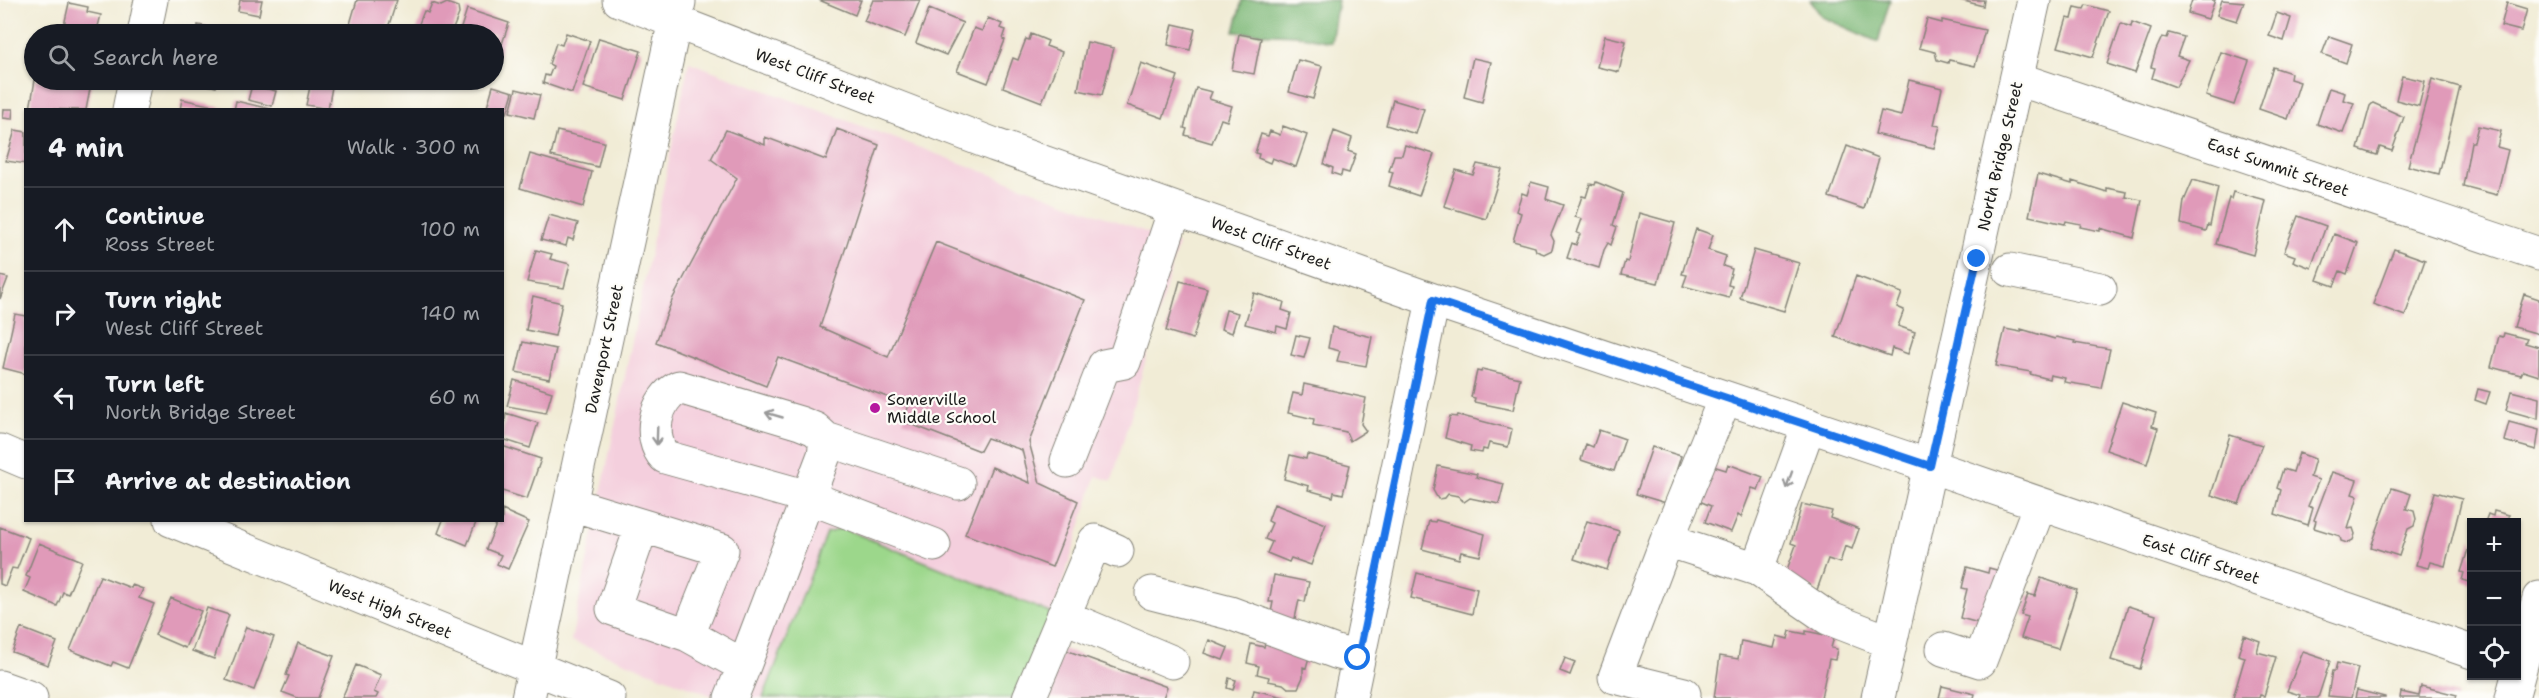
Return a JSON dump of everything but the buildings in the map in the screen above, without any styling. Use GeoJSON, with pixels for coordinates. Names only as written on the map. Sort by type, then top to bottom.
{"type":"FeatureCollection","features":[{"type":"Feature","properties":{"kind":"street"},"geometry":{"type":"LineString","coordinates":[[146,24],[150,0]]}},
{"type":"Feature","properties":{"kind":"street","name":"West Cliff Street"},"geometry":{"type":"LineString","coordinates":[[620,0],[677,11],[995,145],[1433,300],[1930,466]]}},
{"type":"Feature","properties":{"kind":"street","name":"North Bridge Street"},"geometry":{"type":"LineString","coordinates":[[1878,698],[2034,0]]}},
{"type":"Feature","properties":{"kind":"street","name":"Davenport Street"},"geometry":{"type":"LineString","coordinates":[[532,683],[677,11]]}},
{"type":"Feature","properties":{"kind":"street","name":"East Summit Street"},"geometry":{"type":"LineString","coordinates":[[2018,79],[2539,254]]}},
{"type":"Feature","properties":{"kind":"street"},"geometry":{"type":"LineString","coordinates":[[129,108],[133,90]]}},
{"type":"Feature","properties":{"kind":"street"},"geometry":{"type":"LineString","coordinates":[[1067,461],[1104,366],[1124,362],[1175,208]]}},
{"type":"Feature","properties":{"kind":"street"},"geometry":{"type":"LineString","coordinates":[[1980,243],[1998,256],[2010,270]]}},
{"type":"Feature","properties":{"kind":"street"},"geometry":{"type":"LineString","coordinates":[[1973,275],[2010,270],[2100,289]]}},
{"type":"Feature","properties":{"kind":"street"},"geometry":{"type":"LineString","coordinates":[[1350,698],[1433,300]]}},
{"type":"Feature","properties":{"kind":"street"},"geometry":{"type":"LineString","coordinates":[[934,545],[808,497],[664,457],[657,448],[655,439],[661,401],[669,392],[679,387],[800,423],[815,429],[826,439],[958,483]]}},
{"type":"Feature","properties":{"kind":"street"},"geometry":{"type":"LineString","coordinates":[[1683,698],[1684,694],[1616,678],[1667,540],[1725,398]]}},
{"type":"Feature","properties":{"kind":"street"},"geometry":{"type":"LineString","coordinates":[[1757,569],[1809,425]]}},
{"type":"Feature","properties":{"kind":"street"},"geometry":{"type":"LineString","coordinates":[[731,698],[824,455],[826,439]]}},
{"type":"Feature","properties":{"kind":"street"},"geometry":{"type":"LineString","coordinates":[[0,451],[24,461]]}},
{"type":"Feature","properties":{"kind":"street","name":"East Cliff Street"},"geometry":{"type":"LineString","coordinates":[[1930,466],[2467,650]]}},
{"type":"Feature","properties":{"kind":"street"},"geometry":{"type":"LineString","coordinates":[[571,504],[722,550],[688,635]]}},
{"type":"Feature","properties":{"kind":"street"},"geometry":{"type":"LineString","coordinates":[[1943,649],[1980,662],[2040,504]]}},
{"type":"Feature","properties":{"kind":"street","name":"West High Street"},"geometry":{"type":"LineString","coordinates":[[175,522],[532,683],[607,698]]}},
{"type":"Feature","properties":{"kind":"street"},"geometry":{"type":"LineString","coordinates":[[642,526],[613,609],[688,635],[744,666]]}},
{"type":"Feature","properties":{"kind":"street"},"geometry":{"type":"LineString","coordinates":[[1667,540],[1757,569],[1828,618],[1890,642]]}},
{"type":"Feature","properties":{"kind":"street"},"geometry":{"type":"LineString","coordinates":[[1029,698],[1095,541],[1117,551]]}},
{"type":"Feature","properties":{"kind":"street"},"geometry":{"type":"LineString","coordinates":[[1152,593],[1230,613],[1358,658]]}},
{"type":"Feature","properties":{"kind":"street"},"geometry":{"type":"LineString","coordinates":[[2522,678],[2539,598]]}},
{"type":"Feature","properties":{"kind":"street"},"geometry":{"type":"LineString","coordinates":[[1063,616],[1172,662]]}},
{"type":"Feature","properties":{"kind":"street"},"geometry":{"type":"LineString","coordinates":[[0,687],[31,698]]}},
{"type":"Feature","properties":{"kind":"shaded area","name":"Somerville Middle School"},"geometry":{"type":"Polygon","coordinates":[[[689,62],[1178,244],[1112,481],[1096,476],[1053,614],[1019,698],[718,698],[571,641],[689,62]]]}},
{"type":"Feature","properties":{"kind":"green space"},"geometry":{"type":"Polygon","coordinates":[[[1242,0],[1338,0],[1331,42],[1296,35],[1234,32],[1242,0]]]}},
{"type":"Feature","properties":{"kind":"green space"},"geometry":{"type":"Polygon","coordinates":[[[1810,0],[1890,0],[1878,42],[1822,17],[1810,0]]]}},
{"type":"Feature","properties":{"kind":"green space"},"geometry":{"type":"Polygon","coordinates":[[[842,528],[1053,614],[1019,698],[763,698],[827,533],[842,528]]]}},
{"type":"Feature","properties":{"kind":"place","name":"Somerville Middle School"},"geometry":{"type":"Point","coordinates":[875,408]}},
{"type":"Feature","properties":{"kind":"route"},"geometry":{"type":"LineString","coordinates":[[1358,658],[1433,300],[1930,466],[1977,259]]}}]}
